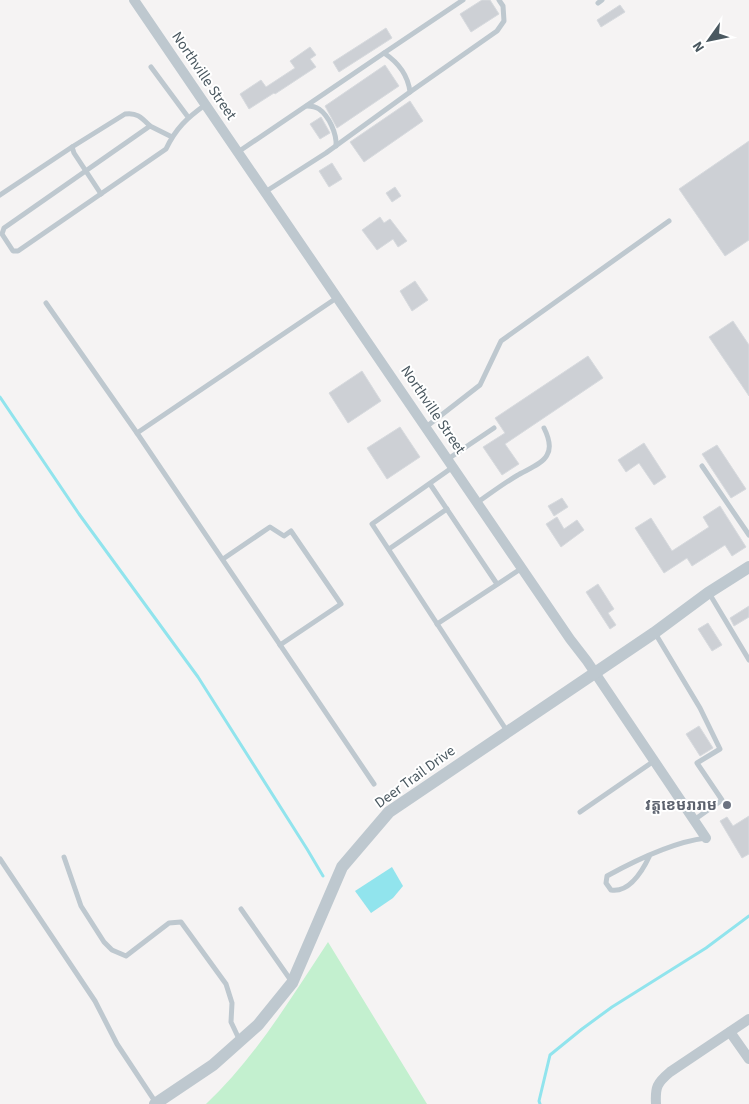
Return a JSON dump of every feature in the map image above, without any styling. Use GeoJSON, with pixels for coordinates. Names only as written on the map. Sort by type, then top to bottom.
{"type":"FeatureCollection","features":[{"type":"Feature","properties":{"kind":"street","name":"Northville Street"},"geometry":{"type":"LineString","coordinates":[[134,0],[706,838]]}},
{"type":"Feature","properties":{"kind":"street","name":"Deer Trail Drive"},"geometry":{"type":"LineString","coordinates":[[155,1104],[213,1065],[258,1026],[292,982],[342,867],[389,812],[654,633],[708,593],[749,567]]}},
{"type":"Feature","properties":{"kind":"street"},"geometry":{"type":"LineString","coordinates":[[656,1104],[656,1090],[660,1080],[749,1019]]}},
{"type":"Feature","properties":{"kind":"street"},"geometry":{"type":"LineString","coordinates":[[730,1032],[749,1060]]}},
{"type":"Feature","properties":{"kind":"lane"},"geometry":{"type":"LineString","coordinates":[[238,152],[463,0]]}},
{"type":"Feature","properties":{"kind":"lane"},"geometry":{"type":"LineString","coordinates":[[265,192],[336,146],[497,31],[504,21],[502,6],[499,0]]}},
{"type":"Feature","properties":{"kind":"lane"},"geometry":{"type":"LineString","coordinates":[[384,53],[395,60],[401,68],[408,80],[410,92]]}},
{"type":"Feature","properties":{"kind":"lane"},"geometry":{"type":"LineString","coordinates":[[151,67],[188,117]]}},
{"type":"Feature","properties":{"kind":"lane"},"geometry":{"type":"LineString","coordinates":[[150,126],[2,226],[2,234],[13,251],[18,251],[166,149],[172,136],[188,117],[205,105]]}},
{"type":"Feature","properties":{"kind":"lane"},"geometry":{"type":"LineString","coordinates":[[307,106],[319,109],[332,124],[337,139],[336,146]]}},
{"type":"Feature","properties":{"kind":"lane"},"geometry":{"type":"LineString","coordinates":[[0,195],[125,114],[133,113],[140,116],[150,126],[172,136]]}},
{"type":"Feature","properties":{"kind":"lane"},"geometry":{"type":"LineString","coordinates":[[72,147],[74,154],[101,194]]}},
{"type":"Feature","properties":{"kind":"lane"},"geometry":{"type":"LineString","coordinates":[[426,426],[480,385],[501,341],[669,221]]}},
{"type":"Feature","properties":{"kind":"lane"},"geometry":{"type":"LineString","coordinates":[[137,432],[338,297]]}},
{"type":"Feature","properties":{"kind":"lane"},"geometry":{"type":"LineString","coordinates":[[46,303],[137,432],[374,784]]}},
{"type":"Feature","properties":{"kind":"lane"},"geometry":{"type":"LineString","coordinates":[[494,428],[451,463],[430,484],[372,524],[507,731]]}},
{"type":"Feature","properties":{"kind":"lane"},"geometry":{"type":"LineString","coordinates":[[478,502],[548,455],[550,445],[544,428]]}},
{"type":"Feature","properties":{"kind":"lane"},"geometry":{"type":"LineString","coordinates":[[702,466],[749,535]]}},
{"type":"Feature","properties":{"kind":"lane"},"geometry":{"type":"LineString","coordinates":[[430,484],[498,584]]}},
{"type":"Feature","properties":{"kind":"lane"},"geometry":{"type":"LineString","coordinates":[[388,549],[447,509]]}},
{"type":"Feature","properties":{"kind":"lane"},"geometry":{"type":"LineString","coordinates":[[223,559],[270,527],[284,536],[291,531],[341,604],[280,646]]}},
{"type":"Feature","properties":{"kind":"lane"},"geometry":{"type":"LineString","coordinates":[[437,624],[523,568]]}},
{"type":"Feature","properties":{"kind":"lane"},"geometry":{"type":"LineString","coordinates":[[708,593],[749,660]]}},
{"type":"Feature","properties":{"kind":"lane"},"geometry":{"type":"LineString","coordinates":[[654,633],[700,708],[720,748],[697,763],[722,800],[694,820]]}},
{"type":"Feature","properties":{"kind":"lane"},"geometry":{"type":"LineString","coordinates":[[580,812],[654,761]]}},
{"type":"Feature","properties":{"kind":"lane"},"geometry":{"type":"LineString","coordinates":[[650,856],[640,874],[626,887],[614,891],[611,890],[606,883],[607,876],[650,856],[692,840],[706,838]]}},
{"type":"Feature","properties":{"kind":"lane"},"geometry":{"type":"LineString","coordinates":[[64,857],[81,906],[104,942],[112,950],[126,956],[170,923],[181,922],[226,984],[232,1003],[231,1022],[240,1041]]}},
{"type":"Feature","properties":{"kind":"lane"},"geometry":{"type":"LineString","coordinates":[[0,859],[95,1001],[117,1044],[155,1104]]}},
{"type":"Feature","properties":{"kind":"lane"},"geometry":{"type":"LineString","coordinates":[[241,909],[292,982]]}},
{"type":"Feature","properties":{"kind":"green space"},"geometry":{"type":"Polygon","coordinates":[[[328,942],[427,1104],[206,1104],[241,1067],[286,1006],[328,942]]]}},
{"type":"Feature","properties":{"kind":"water"},"geometry":{"type":"Polygon","coordinates":[[[392,867],[403,886],[393,898],[371,913],[355,891],[392,867]]]}},
{"type":"Feature","properties":{"kind":"building"},"geometry":{"type":"Polygon","coordinates":[[[482,0],[490,0],[499,14],[471,32],[460,14],[482,0]]]}},
{"type":"Feature","properties":{"kind":"building"},"geometry":{"type":"Polygon","coordinates":[[[620,5],[625,12],[601,27],[597,20],[620,5]]]}},
{"type":"Feature","properties":{"kind":"building"},"geometry":{"type":"Polygon","coordinates":[[[386,28],[392,38],[339,72],[333,62],[386,28]]]}},
{"type":"Feature","properties":{"kind":"building"},"geometry":{"type":"Polygon","coordinates":[[[310,47],[316,55],[310,59],[316,67],[249,109],[240,94],[261,80],[266,87],[295,68],[290,61],[310,47]]]}},
{"type":"Feature","properties":{"kind":"building"},"geometry":{"type":"Polygon","coordinates":[[[385,65],[399,86],[337,128],[325,106],[385,65]]]}},
{"type":"Feature","properties":{"kind":"building"},"geometry":{"type":"Polygon","coordinates":[[[410,101],[423,121],[364,162],[350,142],[410,101]]]}},
{"type":"Feature","properties":{"kind":"building"},"geometry":{"type":"Polygon","coordinates":[[[321,117],[330,133],[320,139],[310,124],[321,117]]]}},
{"type":"Feature","properties":{"kind":"building"},"geometry":{"type":"Polygon","coordinates":[[[749,141],[749,240],[725,256],[679,189],[749,141]]]}},
{"type":"Feature","properties":{"kind":"building"},"geometry":{"type":"Polygon","coordinates":[[[332,163],[342,179],[329,187],[319,171],[332,163]]]}},
{"type":"Feature","properties":{"kind":"building"},"geometry":{"type":"Polygon","coordinates":[[[395,187],[401,196],[392,202],[386,193],[395,187]]]}},
{"type":"Feature","properties":{"kind":"building"},"geometry":{"type":"Polygon","coordinates":[[[380,217],[384,223],[390,219],[407,241],[398,247],[393,239],[377,250],[362,230],[380,217]]]}},
{"type":"Feature","properties":{"kind":"building"},"geometry":{"type":"Polygon","coordinates":[[[415,281],[428,300],[412,311],[400,291],[415,281]]]}},
{"type":"Feature","properties":{"kind":"building"},"geometry":{"type":"Polygon","coordinates":[[[733,321],[749,345],[749,396],[709,337],[733,321]]]}},
{"type":"Feature","properties":{"kind":"building"},"geometry":{"type":"Polygon","coordinates":[[[588,356],[603,378],[505,444],[519,464],[502,475],[483,447],[505,433],[495,418],[588,356]]]}},
{"type":"Feature","properties":{"kind":"building"},"geometry":{"type":"Polygon","coordinates":[[[362,371],[381,401],[348,423],[329,393],[362,371]]]}},
{"type":"Feature","properties":{"kind":"building"},"geometry":{"type":"Polygon","coordinates":[[[400,427],[420,457],[387,479],[367,448],[400,427]]]}},
{"type":"Feature","properties":{"kind":"building"},"geometry":{"type":"Polygon","coordinates":[[[644,443],[666,477],[654,485],[639,463],[626,472],[618,460],[644,443]]]}},
{"type":"Feature","properties":{"kind":"building"},"geometry":{"type":"Polygon","coordinates":[[[717,445],[746,489],[731,498],[702,454],[717,445]]]}},
{"type":"Feature","properties":{"kind":"building"},"geometry":{"type":"Polygon","coordinates":[[[562,498],[568,507],[554,516],[548,506],[562,498]]]}},
{"type":"Feature","properties":{"kind":"building"},"geometry":{"type":"Polygon","coordinates":[[[720,506],[746,547],[732,556],[725,545],[692,566],[687,558],[664,573],[635,528],[651,518],[672,551],[709,527],[703,517],[720,506]]]}},
{"type":"Feature","properties":{"kind":"building"},"geometry":{"type":"Polygon","coordinates":[[[557,517],[564,529],[577,520],[584,530],[561,547],[546,524],[557,517]]]}},
{"type":"Feature","properties":{"kind":"building"},"geometry":{"type":"Polygon","coordinates":[[[598,584],[614,609],[608,613],[616,625],[610,629],[586,592],[598,584]]]}},
{"type":"Feature","properties":{"kind":"building"},"geometry":{"type":"Polygon","coordinates":[[[749,606],[749,617],[734,626],[730,618],[749,606]]]}},
{"type":"Feature","properties":{"kind":"building"},"geometry":{"type":"Polygon","coordinates":[[[708,623],[722,645],[712,651],[698,629],[708,623]]]}},
{"type":"Feature","properties":{"kind":"building"},"geometry":{"type":"Polygon","coordinates":[[[699,726],[713,748],[700,756],[686,734],[699,726]]]}},
{"type":"Feature","properties":{"kind":"building"},"geometry":{"type":"Polygon","coordinates":[[[749,816],[749,854],[742,858],[720,821],[727,817],[733,826],[749,816]]]}},
{"type":"Feature","properties":{"kind":"waterway"},"geometry":{"type":"LineString","coordinates":[[0,397],[79,514],[198,677],[323,876]]}},
{"type":"Feature","properties":{"kind":"waterway"},"geometry":{"type":"LineString","coordinates":[[540,1104],[539,1101],[550,1055],[612,1007],[706,948],[749,916]]}},
{"type":"Feature","properties":{"kind":"place","name":"វត្តខេមរារាម"},"geometry":{"type":"Point","coordinates":[727,805]}}]}
